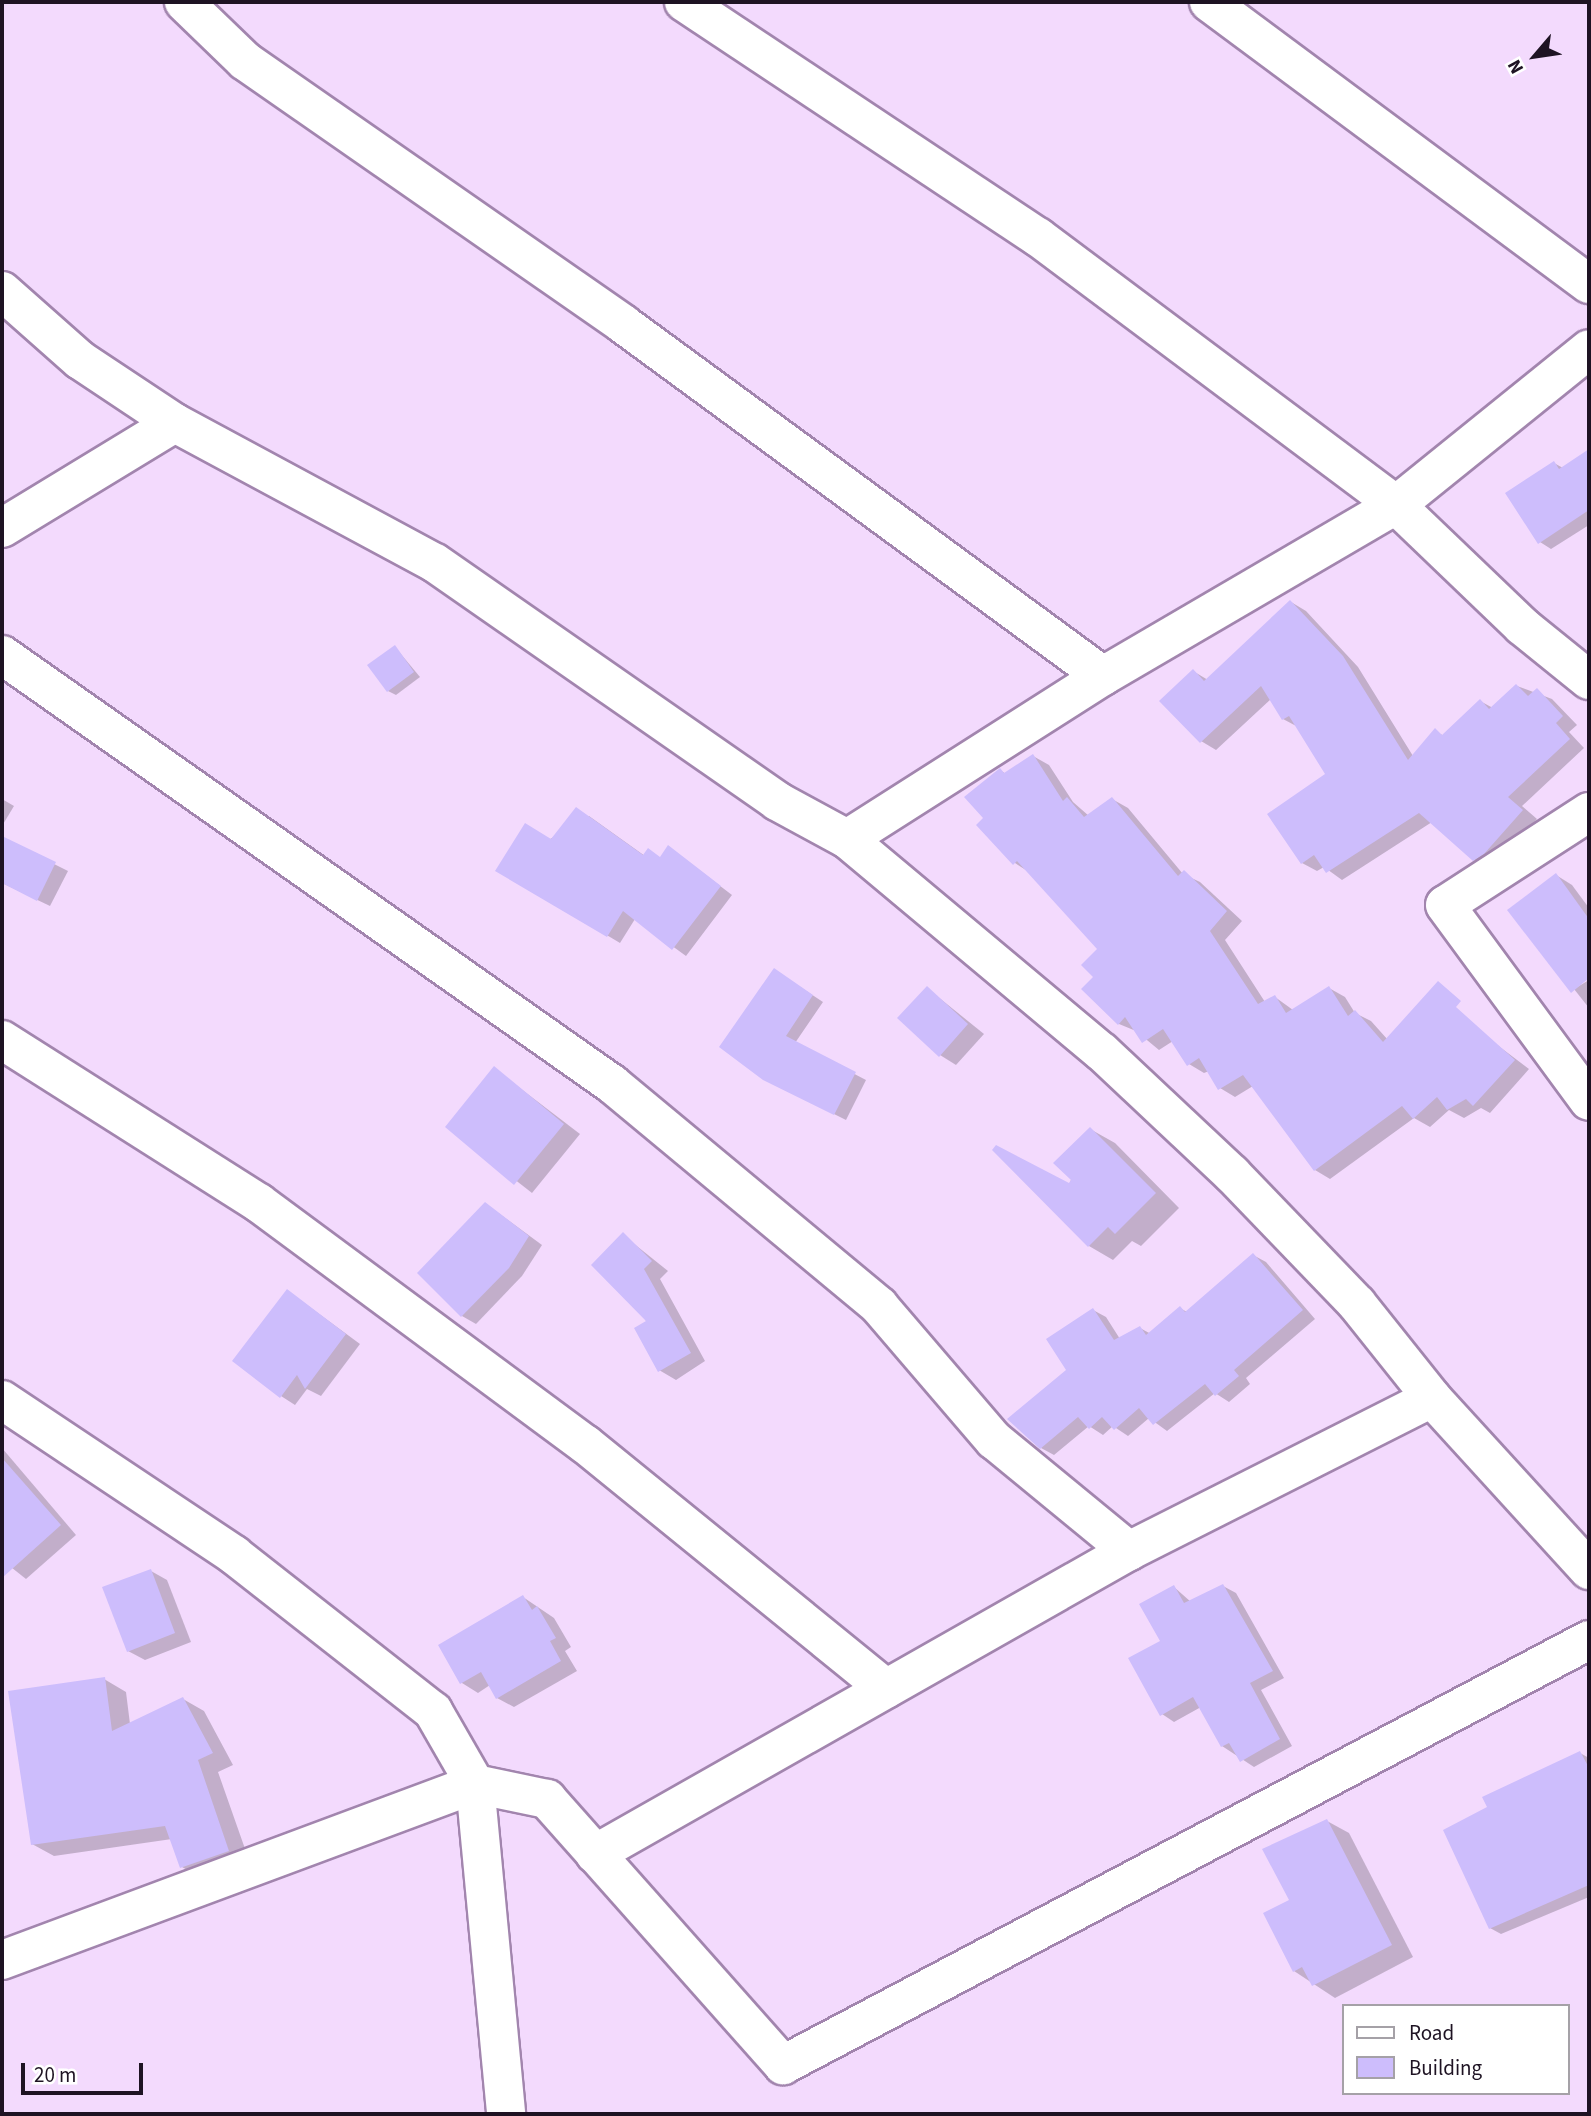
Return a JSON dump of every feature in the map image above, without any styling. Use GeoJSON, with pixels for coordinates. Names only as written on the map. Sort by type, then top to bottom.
{"type":"FeatureCollection","features":[{"type":"Feature","properties":{"kind":"street"},"geometry":{"type":"LineString","coordinates":[[184,2],[245,61],[622,324],[1103,676]]}},
{"type":"Feature","properties":{"kind":"street"},"geometry":{"type":"LineString","coordinates":[[684,2],[1038,237],[1396,505],[1522,626],[1589,680]]}},
{"type":"Feature","properties":{"kind":"street"},"geometry":{"type":"LineString","coordinates":[[1209,2],[1589,284]]}},
{"type":"Feature","properties":{"kind":"street"},"geometry":{"type":"LineString","coordinates":[[2,291],[79,360],[175,423],[435,563],[777,801],[847,839],[1102,1052],[1232,1174],[1357,1304],[1432,1398],[1589,1570]]}},
{"type":"Feature","properties":{"kind":"street"},"geometry":{"type":"LineString","coordinates":[[847,839],[1103,676],[1396,505],[1589,349]]}},
{"type":"Feature","properties":{"kind":"street"},"geometry":{"type":"LineString","coordinates":[[2,528],[175,423]]}},
{"type":"Feature","properties":{"kind":"street"},"geometry":{"type":"LineString","coordinates":[[2,655],[612,1084],[879,1306],[994,1440],[1129,1550]]}},
{"type":"Feature","properties":{"kind":"street"},"geometry":{"type":"LineString","coordinates":[[1589,812],[1445,905],[1589,1101]]}},
{"type":"Feature","properties":{"kind":"street"},"geometry":{"type":"LineString","coordinates":[[2,1040],[259,1203],[585,1444],[886,1689]]}},
{"type":"Feature","properties":{"kind":"street"},"geometry":{"type":"LineString","coordinates":[[595,1854],[1129,1550],[1432,1398]]}},
{"type":"Feature","properties":{"kind":"street"},"geometry":{"type":"LineString","coordinates":[[2,1400],[234,1555],[433,1711],[475,1784],[506,2114]]}},
{"type":"Feature","properties":{"kind":"street"},"geometry":{"type":"LineString","coordinates":[[2,1960],[475,1784],[547,1799],[783,2065],[1589,1640]]}},
{"type":"Feature","properties":{"kind":"building"},"geometry":{"type":"Polygon","coordinates":[[[1589,449],[1589,510],[1538,544],[1505,493],[1554,461],[1559,469],[1589,449]]]}},
{"type":"Feature","properties":{"kind":"building"},"geometry":{"type":"Polygon","coordinates":[[[1290,600],[1343,656],[1408,760],[1435,728],[1442,735],[1480,699],[1489,709],[1516,684],[1528,696],[1537,688],[1563,716],[1556,723],[1570,739],[1508,797],[1523,810],[1484,854],[1473,861],[1419,813],[1326,873],[1314,855],[1301,864],[1267,814],[1325,774],[1289,716],[1282,720],[1261,686],[1200,743],[1159,701],[1193,669],[1204,681],[1290,600]]]}},
{"type":"Feature","properties":{"kind":"building"},"geometry":{"type":"Polygon","coordinates":[[[395,645],[414,672],[387,692],[367,665],[395,645]]]}},
{"type":"Feature","properties":{"kind":"building"},"geometry":{"type":"Polygon","coordinates":[[[1033,754],[1063,801],[1067,797],[1084,817],[1112,797],[1178,876],[1184,870],[1227,911],[1210,931],[1258,1004],[1275,995],[1286,1013],[1329,986],[1348,1016],[1355,1010],[1383,1042],[1438,981],[1461,1001],[1456,1007],[1515,1060],[1473,1106],[1466,1099],[1447,1110],[1437,1097],[1413,1119],[1402,1106],[1314,1171],[1243,1075],[1218,1090],[1199,1058],[1187,1066],[1163,1029],[1142,1043],[1125,1017],[1118,1025],[1081,989],[1093,977],[1081,965],[1097,949],[1017,861],[1013,865],[976,825],[983,818],[964,797],[1000,768],[1004,773],[1033,754]]]}},
{"type":"Feature","properties":{"kind":"building"},"geometry":{"type":"Polygon","coordinates":[[[576,807],[643,855],[648,848],[660,857],[668,845],[721,886],[672,950],[623,911],[607,937],[495,871],[525,823],[551,839],[576,807]]]}},
{"type":"Feature","properties":{"kind":"building"},"geometry":{"type":"Polygon","coordinates":[[[2,836],[56,862],[37,901],[2,883],[2,836]]]}},
{"type":"Feature","properties":{"kind":"building"},"geometry":{"type":"Polygon","coordinates":[[[1556,873],[1589,919],[1589,978],[1571,993],[1507,910],[1556,873]]]}},
{"type":"Feature","properties":{"kind":"building"},"geometry":{"type":"Polygon","coordinates":[[[774,968],[813,995],[786,1036],[856,1072],[834,1115],[763,1080],[719,1047],[774,968]]]}},
{"type":"Feature","properties":{"kind":"building"},"geometry":{"type":"Polygon","coordinates":[[[927,986],[968,1024],[939,1057],[897,1018],[927,986]]]}},
{"type":"Feature","properties":{"kind":"building"},"geometry":{"type":"Polygon","coordinates":[[[494,1066],[564,1124],[514,1185],[445,1127],[494,1066]]]}},
{"type":"Feature","properties":{"kind":"building"},"geometry":{"type":"Polygon","coordinates":[[[1090,1127],[1156,1193],[1115,1234],[1108,1227],[1088,1247],[992,1150],[996,1145],[1069,1183],[1071,1180],[1053,1163],[1090,1127]]]}},
{"type":"Feature","properties":{"kind":"building"},"geometry":{"type":"Polygon","coordinates":[[[485,1202],[529,1236],[509,1268],[461,1317],[417,1273],[485,1202]]]}},
{"type":"Feature","properties":{"kind":"building"},"geometry":{"type":"Polygon","coordinates":[[[623,1232],[652,1261],[644,1269],[691,1353],[658,1372],[634,1328],[646,1321],[591,1265],[623,1232]]]}},
{"type":"Feature","properties":{"kind":"building"},"geometry":{"type":"Polygon","coordinates":[[[1253,1253],[1303,1310],[1234,1370],[1239,1376],[1215,1396],[1205,1384],[1153,1425],[1139,1408],[1114,1430],[1102,1417],[1089,1429],[1078,1417],[1040,1449],[1007,1419],[1066,1370],[1046,1339],[1093,1308],[1114,1340],[1140,1326],[1146,1335],[1180,1306],[1185,1312],[1253,1253]]]}},
{"type":"Feature","properties":{"kind":"building"},"geometry":{"type":"Polygon","coordinates":[[[287,1289],[346,1334],[305,1389],[297,1375],[280,1398],[232,1361],[287,1289]]]}},
{"type":"Feature","properties":{"kind":"building"},"geometry":{"type":"Polygon","coordinates":[[[2,1458],[61,1525],[2,1578],[2,1458]]]}},
{"type":"Feature","properties":{"kind":"building"},"geometry":{"type":"Polygon","coordinates":[[[151,1569],[175,1633],[127,1652],[102,1587],[151,1569]]]}},
{"type":"Feature","properties":{"kind":"building"},"geometry":{"type":"Polygon","coordinates":[[[1223,1584],[1273,1671],[1250,1683],[1280,1739],[1240,1762],[1229,1743],[1221,1747],[1193,1697],[1160,1716],[1128,1658],[1160,1641],[1139,1604],[1174,1585],[1184,1603],[1223,1584]]]}},
{"type":"Feature","properties":{"kind":"building"},"geometry":{"type":"Polygon","coordinates":[[[523,1595],[532,1610],[537,1606],[556,1638],[550,1641],[561,1661],[496,1699],[481,1672],[460,1684],[438,1645],[523,1595]]]}},
{"type":"Feature","properties":{"kind":"building"},"geometry":{"type":"Polygon","coordinates":[[[105,1677],[112,1731],[183,1697],[213,1753],[198,1760],[229,1851],[180,1868],[165,1826],[31,1845],[8,1691],[105,1677]]]}},
{"type":"Feature","properties":{"kind":"building"},"geometry":{"type":"Polygon","coordinates":[[[1580,1751],[1589,1768],[1589,1885],[1489,1929],[1443,1830],[1487,1807],[1482,1797],[1580,1751]]]}},
{"type":"Feature","properties":{"kind":"building"},"geometry":{"type":"Polygon","coordinates":[[[1327,1819],[1392,1945],[1312,1986],[1302,1967],[1293,1972],[1263,1913],[1289,1900],[1262,1849],[1327,1819]]]}}]}
